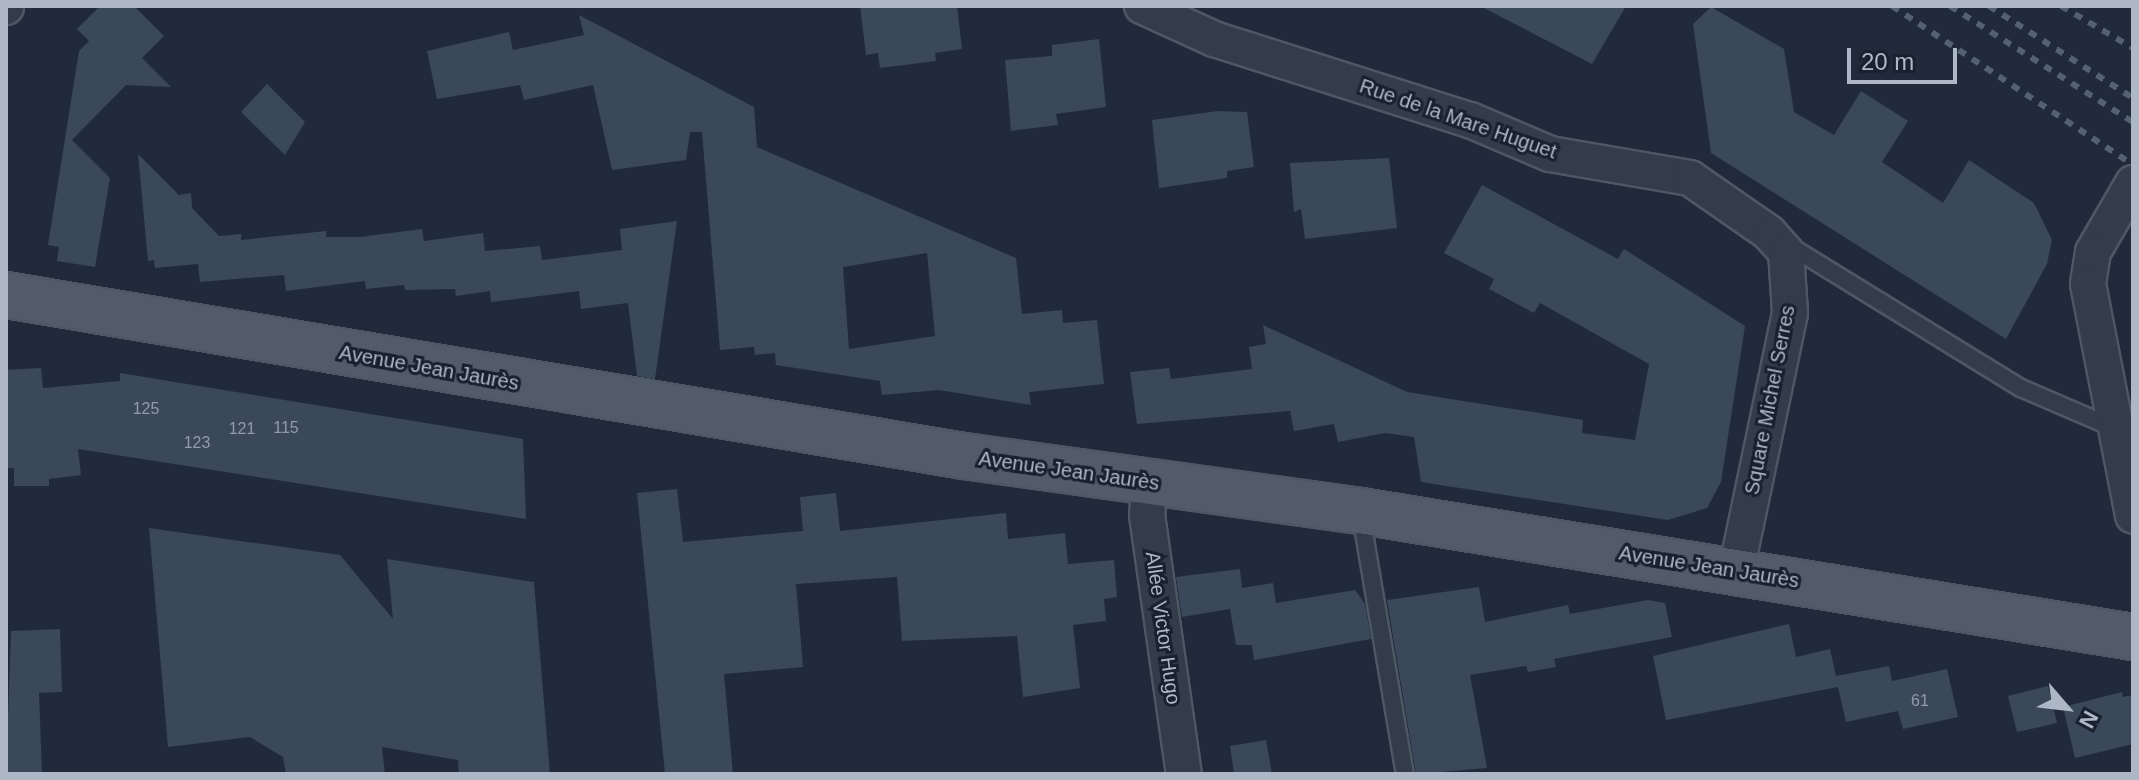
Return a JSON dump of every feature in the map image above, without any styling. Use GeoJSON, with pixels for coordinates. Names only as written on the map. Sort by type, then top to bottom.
{"type":"FeatureCollection","features":[{"type":"Feature","properties":{"kind":"main road","name":"Avenue Jean Jaurès"},"geometry":{"type":"LineString","coordinates":[[6,295],[1149,482],[1361,511],[2133,637]]}},
{"type":"Feature","properties":{"kind":"street","name":"Rue de la Mare Huguet"},"geometry":{"type":"LineString","coordinates":[[1142,6],[1214,39],[1470,120],[1550,154],[1690,178],[1769,233]]}},
{"type":"Feature","properties":{"kind":"street"},"geometry":{"type":"LineString","coordinates":[[2133,183],[2099,239],[2089,270],[2089,305],[2133,516]]}},
{"type":"Feature","properties":{"kind":"street","name":"Square Michel Serres"},"geometry":{"type":"LineString","coordinates":[[1736,571],[1790,313],[1786,252],[1769,233]]}},
{"type":"Feature","properties":{"kind":"street","name":"Allée Victor Hugo"},"geometry":{"type":"LineString","coordinates":[[1149,482],[1147,515],[1184,774]]}},
{"type":"Feature","properties":{"kind":"lane"},"geometry":{"type":"LineString","coordinates":[[1769,233],[2021,388],[2114,428]]}},
{"type":"Feature","properties":{"kind":"lane"},"geometry":{"type":"LineString","coordinates":[[1361,511],[1405,774]]}},
{"type":"Feature","properties":{"kind":"building"},"geometry":{"type":"Polygon","coordinates":[[[100,6],[134,6],[164,36],[142,58],[171,87],[126,85],[72,140],[110,178],[95,267],[57,261],[59,247],[48,245],[79,51],[89,41],[77,29],[100,6]]]}},
{"type":"Feature","properties":{"kind":"building"},"geometry":{"type":"Polygon","coordinates":[[[860,6],[957,6],[962,49],[935,53],[936,61],[880,68],[878,53],[866,55],[860,6]]]}},
{"type":"Feature","properties":{"kind":"building"},"geometry":{"type":"Polygon","coordinates":[[[1480,6],[1626,6],[1592,64],[1480,6]]]}},
{"type":"Feature","properties":{"kind":"building"},"geometry":{"type":"Polygon","coordinates":[[[1711,7],[1784,49],[1794,112],[1834,135],[1861,91],[1908,121],[1882,162],[1943,203],[1969,160],[2034,203],[2052,240],[2047,264],[2006,339],[1711,153],[1693,24],[1711,7]]]}},
{"type":"Feature","properties":{"kind":"building"},"geometry":{"type":"Polygon","coordinates":[[[579,15],[754,107],[757,147],[1016,258],[1022,314],[1062,310],[1063,323],[1097,320],[1104,384],[1029,392],[1031,405],[939,390],[882,395],[880,381],[776,365],[775,353],[755,355],[754,347],[720,350],[702,132],[690,132],[686,160],[612,170],[593,85],[524,100],[520,85],[437,99],[427,51],[509,32],[513,50],[584,35],[579,15]],[[927,253],[843,267],[849,349],[935,336],[927,253]]]}},
{"type":"Feature","properties":{"kind":"building"},"geometry":{"type":"Polygon","coordinates":[[[1099,39],[1106,107],[1056,114],[1058,125],[1011,131],[1005,60],[1052,56],[1052,45],[1099,39]]]}},
{"type":"Feature","properties":{"kind":"building"},"geometry":{"type":"Polygon","coordinates":[[[267,84],[305,122],[285,155],[241,112],[267,84]]]}},
{"type":"Feature","properties":{"kind":"building"},"geometry":{"type":"Polygon","coordinates":[[[1218,111],[1247,112],[1254,167],[1227,171],[1227,178],[1159,188],[1152,120],[1218,111]]]}},
{"type":"Feature","properties":{"kind":"building"},"geometry":{"type":"Polygon","coordinates":[[[138,154],[179,195],[191,193],[192,208],[219,236],[241,234],[241,240],[326,231],[326,237],[360,237],[422,229],[424,241],[483,233],[485,251],[540,246],[542,260],[622,250],[620,229],[677,221],[655,379],[637,376],[628,303],[581,309],[579,291],[491,302],[490,291],[456,296],[455,289],[405,290],[404,285],[366,289],[365,281],[286,291],[284,275],[200,282],[198,264],[155,268],[154,260],[148,261],[138,154]]]}},
{"type":"Feature","properties":{"kind":"building"},"geometry":{"type":"Polygon","coordinates":[[[1389,158],[1397,228],[1305,239],[1301,209],[1294,212],[1290,163],[1389,158]]]}},
{"type":"Feature","properties":{"kind":"building"},"geometry":{"type":"Polygon","coordinates":[[[1482,185],[1618,259],[1624,249],[1745,326],[1721,482],[1707,508],[1668,520],[1421,482],[1414,437],[1385,433],[1338,442],[1334,424],[1294,431],[1290,411],[1137,424],[1130,372],[1169,368],[1171,379],[1252,369],[1249,347],[1266,344],[1263,325],[1407,392],[1583,420],[1582,433],[1635,440],[1649,364],[1540,303],[1534,313],[1489,289],[1494,279],[1444,253],[1482,185]]]}},
{"type":"Feature","properties":{"kind":"building"},"geometry":{"type":"Polygon","coordinates":[[[41,368],[43,388],[120,381],[120,373],[523,439],[526,519],[78,449],[81,475],[49,479],[49,486],[14,486],[14,468],[6,468],[6,370],[41,368]]]}},
{"type":"Feature","properties":{"kind":"building"},"geometry":{"type":"Polygon","coordinates":[[[677,489],[683,542],[803,531],[800,497],[836,493],[840,531],[1006,513],[1008,539],[1065,533],[1068,564],[1114,560],[1117,597],[1104,599],[1106,621],[1073,625],[1080,688],[1023,697],[1017,636],[902,641],[897,577],[796,584],[803,667],[724,674],[733,774],[665,774],[637,493],[677,489]]]}},
{"type":"Feature","properties":{"kind":"building"},"geometry":{"type":"Polygon","coordinates":[[[149,528],[340,555],[393,619],[387,559],[534,582],[550,774],[459,774],[458,760],[382,747],[385,774],[286,774],[283,757],[250,737],[168,747],[149,528]]]}},
{"type":"Feature","properties":{"kind":"building"},"geometry":{"type":"Polygon","coordinates":[[[1240,569],[1242,588],[1273,583],[1276,603],[1355,590],[1365,604],[1371,639],[1254,660],[1252,645],[1236,645],[1230,609],[1182,617],[1176,577],[1240,569]]]}},
{"type":"Feature","properties":{"kind":"building"},"geometry":{"type":"Polygon","coordinates":[[[1479,587],[1485,622],[1568,605],[1570,614],[1648,600],[1665,603],[1672,637],[1554,659],[1556,667],[1528,672],[1526,666],[1470,675],[1487,768],[1416,774],[1387,600],[1479,587]]]}},
{"type":"Feature","properties":{"kind":"building"},"geometry":{"type":"Polygon","coordinates":[[[1789,624],[1796,657],[1830,649],[1836,676],[1889,666],[1892,681],[1947,669],[1958,717],[1903,729],[1898,711],[1846,722],[1838,687],[1666,720],[1653,656],[1789,624]]]}},
{"type":"Feature","properties":{"kind":"building"},"geometry":{"type":"Polygon","coordinates":[[[60,629],[62,692],[39,693],[42,774],[6,774],[11,631],[60,629]]]}},
{"type":"Feature","properties":{"kind":"building"},"geometry":{"type":"Polygon","coordinates":[[[2048,686],[2057,723],[2017,732],[2008,696],[2048,686]]]}},
{"type":"Feature","properties":{"kind":"building"},"geometry":{"type":"Polygon","coordinates":[[[2122,692],[2123,697],[2133,695],[2133,744],[2075,758],[2063,707],[2122,692]]]}},
{"type":"Feature","properties":{"kind":"building"},"geometry":{"type":"Polygon","coordinates":[[[1266,740],[1272,774],[1234,774],[1230,746],[1266,740]]]}},
{"type":"Feature","properties":{"kind":"railway"},"geometry":{"type":"LineString","coordinates":[[1892,6],[2133,165]]}},
{"type":"Feature","properties":{"kind":"railway"},"geometry":{"type":"LineString","coordinates":[[1950,6],[2133,122]]}},
{"type":"Feature","properties":{"kind":"railway"},"geometry":{"type":"LineString","coordinates":[[1989,6],[2133,98]]}},
{"type":"Feature","properties":{"kind":"railway"},"geometry":{"type":"LineString","coordinates":[[2061,6],[2133,48]]}}]}
